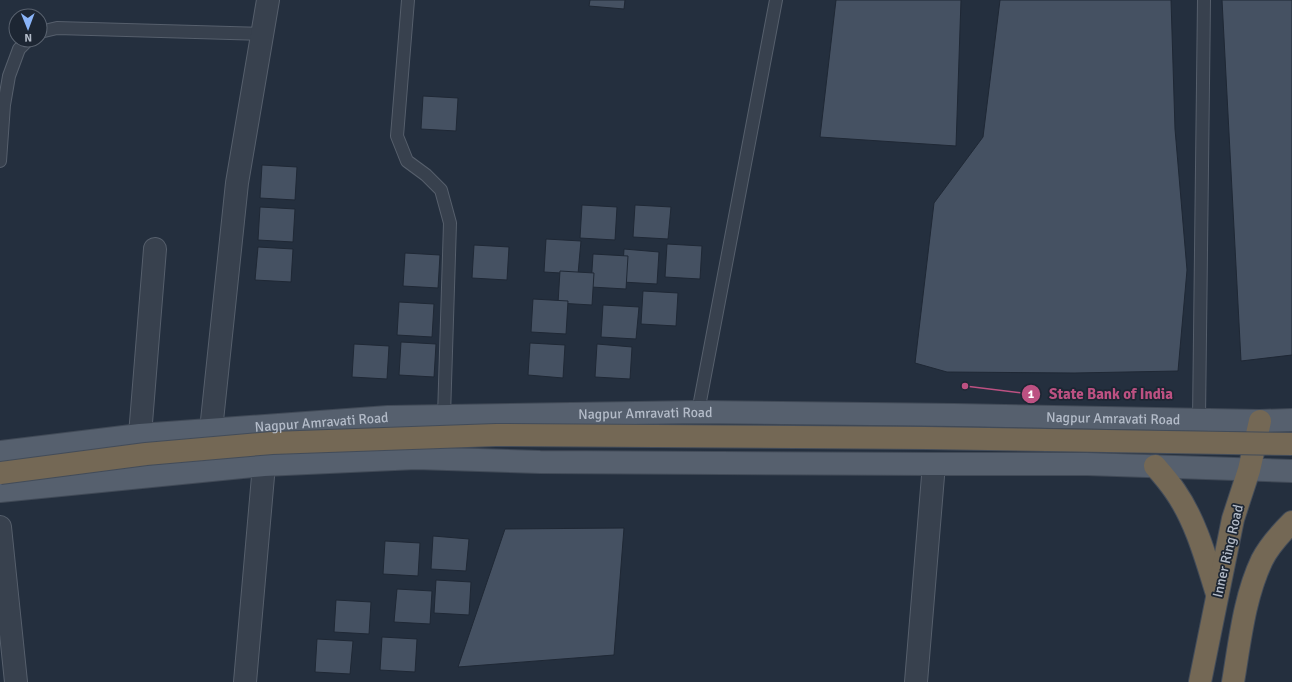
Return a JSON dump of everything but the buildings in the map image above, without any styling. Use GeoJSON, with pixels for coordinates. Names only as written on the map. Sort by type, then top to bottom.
{"type":"FeatureCollection","features":[{"type":"Feature","properties":{"kind":"highway","name":"Inner Ring Road"},"geometry":{"type":"LineString","coordinates":[[1200,682],[1233,519],[1249,470],[1260,421]]}},
{"type":"Feature","properties":{"kind":"highway"},"geometry":{"type":"LineString","coordinates":[[0,473],[146,454],[264,444],[496,435],[926,438],[1292,444]]}},
{"type":"Feature","properties":{"kind":"highway"},"geometry":{"type":"LineString","coordinates":[[1155,466],[1175,491],[1190,518],[1205,554],[1218,596]]}},
{"type":"Feature","properties":{"kind":"highway"},"geometry":{"type":"LineString","coordinates":[[1233,682],[1249,592],[1262,559],[1292,522]]}},
{"type":"Feature","properties":{"kind":"main road","name":"Nagpur Amravati Road"},"geometry":{"type":"LineString","coordinates":[[0,452],[140,435],[388,417],[698,412],[1260,421],[1292,420]]}},
{"type":"Feature","properties":{"kind":"main road"},"geometry":{"type":"LineString","coordinates":[[0,491],[264,465],[416,458],[540,462],[1087,464],[1292,471]]}},
{"type":"Feature","properties":{"kind":"street"},"geometry":{"type":"LineString","coordinates":[[211,430],[237,182],[264,34],[268,0]]}},
{"type":"Feature","properties":{"kind":"street"},"geometry":{"type":"LineString","coordinates":[[140,435],[154,250]]}},
{"type":"Feature","properties":{"kind":"street"},"geometry":{"type":"LineString","coordinates":[[245,682],[264,465],[265,426]]}},
{"type":"Feature","properties":{"kind":"street"},"geometry":{"type":"LineString","coordinates":[[916,682],[934,464]]}},
{"type":"Feature","properties":{"kind":"street"},"geometry":{"type":"LineString","coordinates":[[0,527],[16,682]]}},
{"type":"Feature","properties":{"kind":"lane"},"geometry":{"type":"LineString","coordinates":[[408,0],[397,136],[407,161],[426,175],[441,190],[450,223],[444,416]]}},
{"type":"Feature","properties":{"kind":"lane"},"geometry":{"type":"LineString","coordinates":[[698,412],[776,0]]}},
{"type":"Feature","properties":{"kind":"lane"},"geometry":{"type":"LineString","coordinates":[[1199,419],[1204,0]]}},
{"type":"Feature","properties":{"kind":"lane"},"geometry":{"type":"LineString","coordinates":[[48,30],[57,28],[264,34]]}},
{"type":"Feature","properties":{"kind":"lane"},"geometry":{"type":"LineString","coordinates":[[0,161],[4,105],[9,76],[20,48]]}},
{"type":"Feature","properties":{"kind":"place","name":"State Bank of India"},"geometry":{"type":"Point","coordinates":[965,386]}}]}
